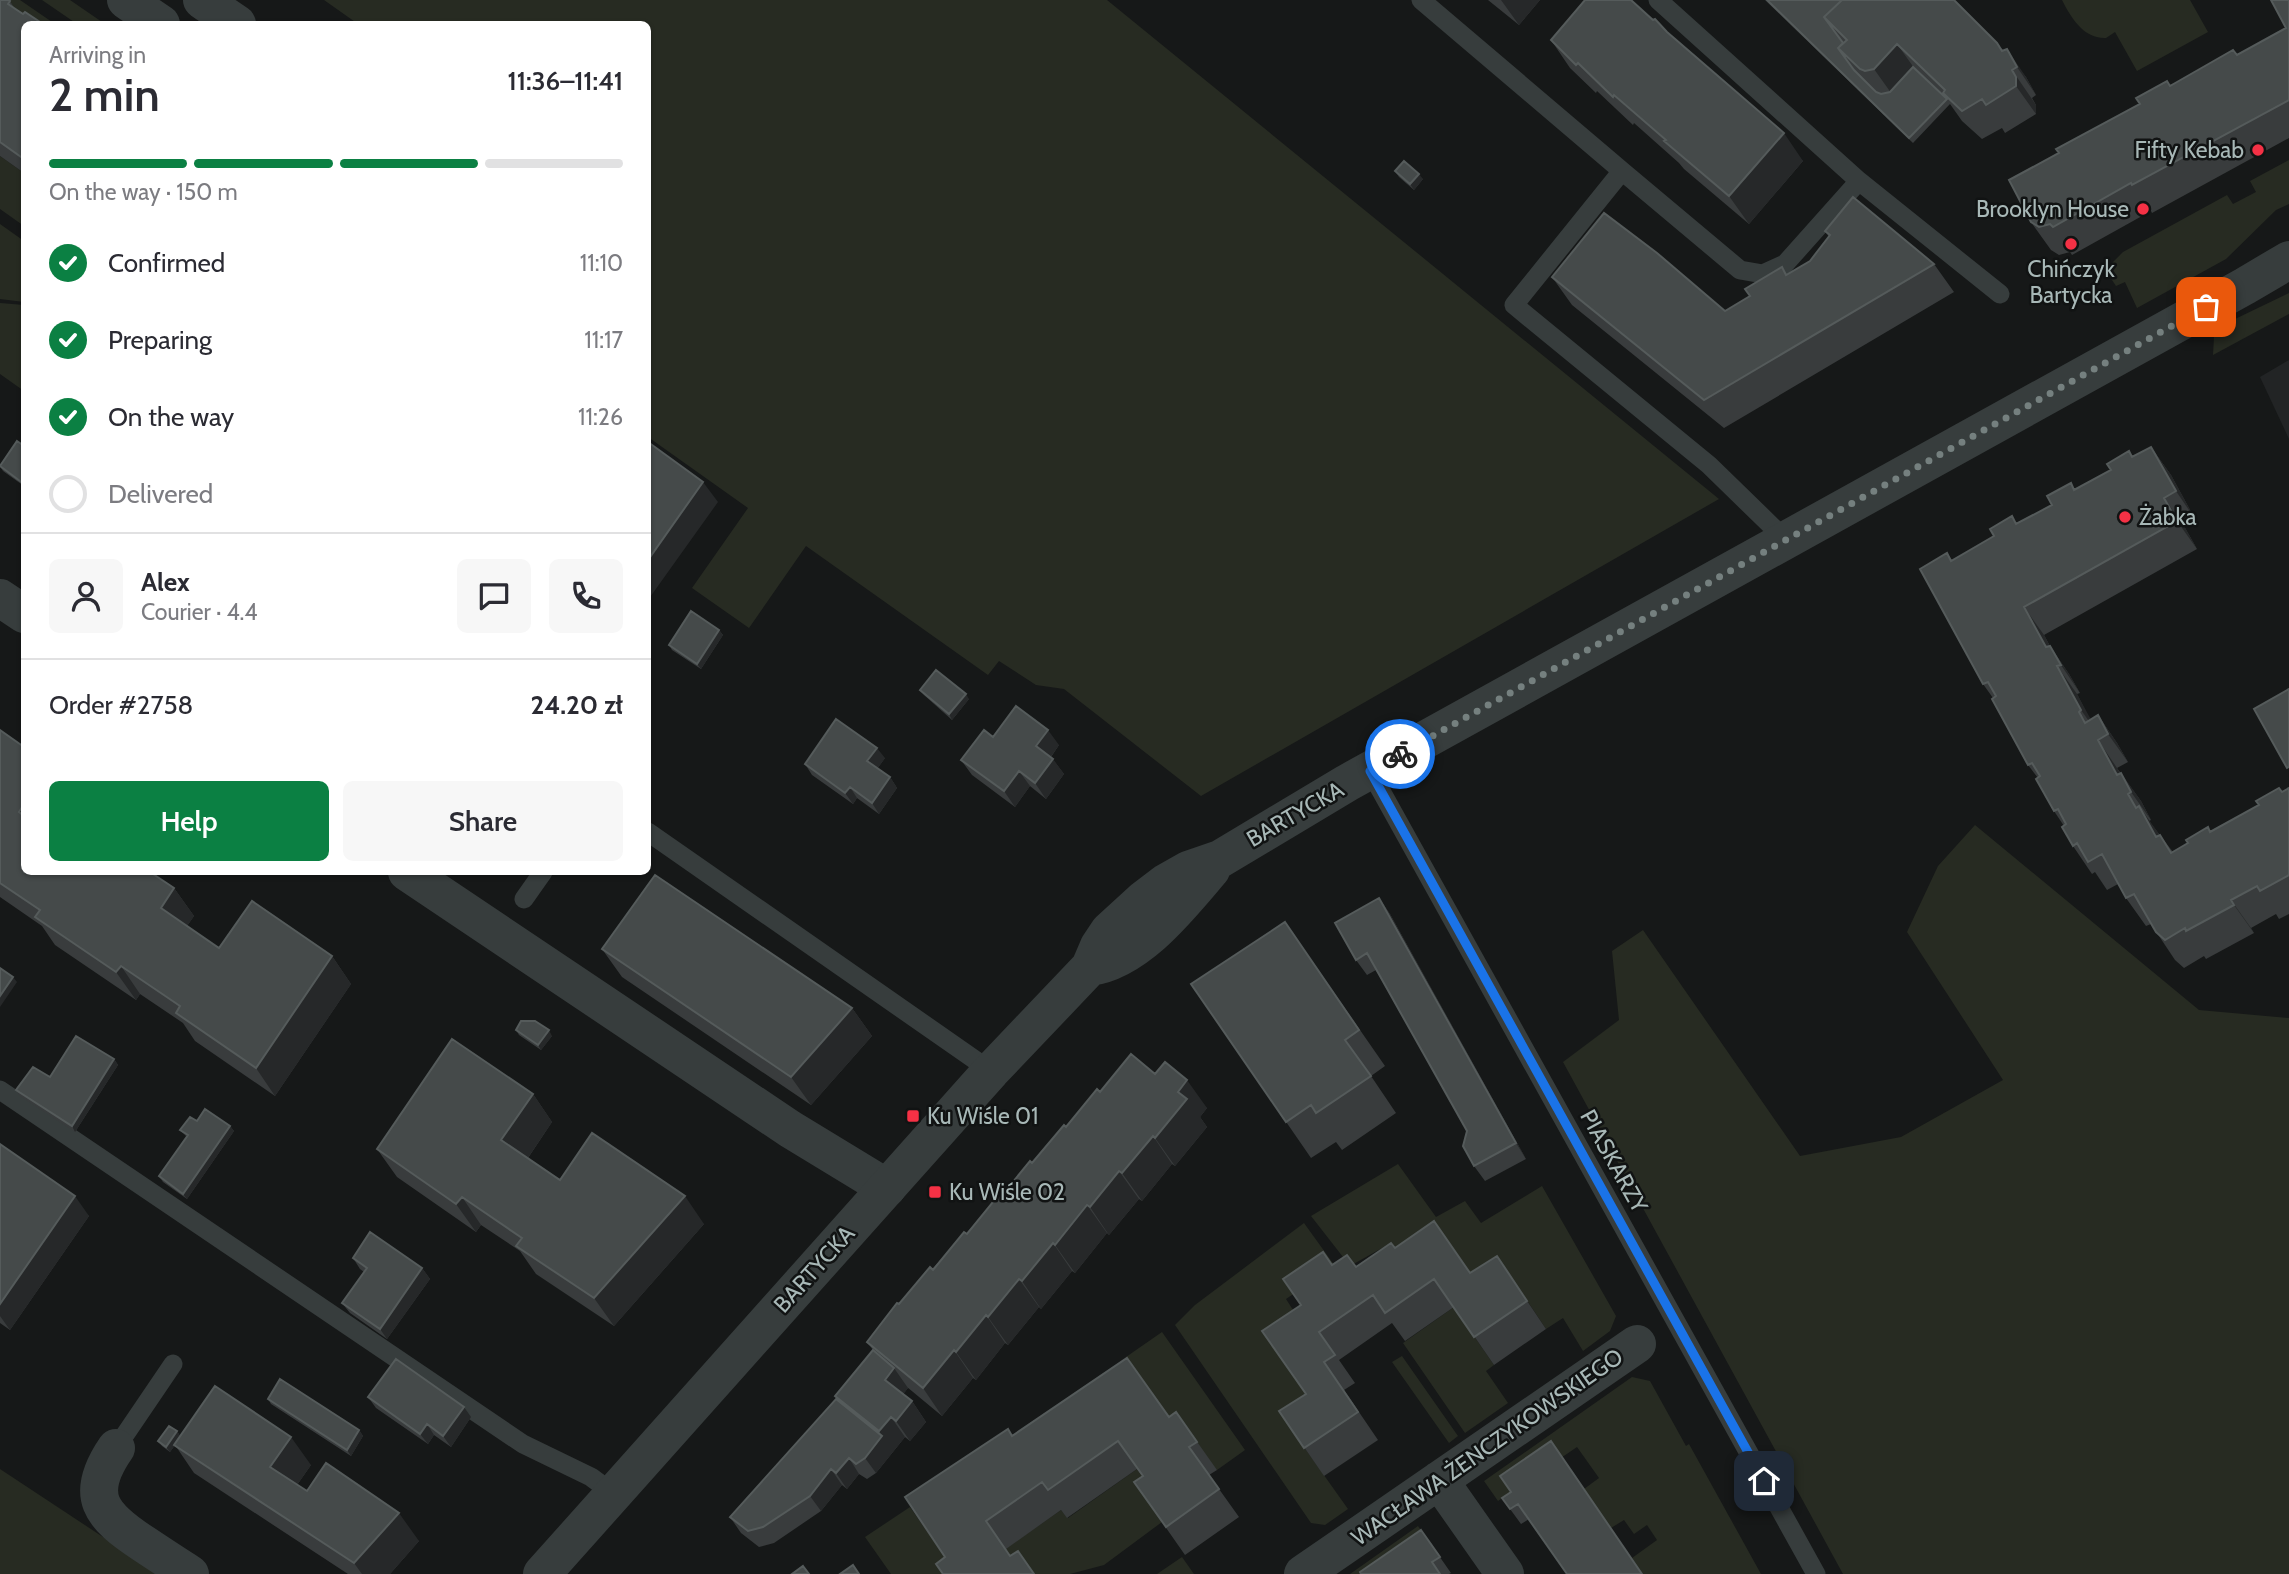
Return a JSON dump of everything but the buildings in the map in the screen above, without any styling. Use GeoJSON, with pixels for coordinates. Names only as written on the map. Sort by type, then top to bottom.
{"type":"FeatureCollection","features":[{"type":"Feature","properties":{"kind":"street"},"geometry":{"type":"LineString","coordinates":[[126,0],[158,21]]}},
{"type":"Feature","properties":{"kind":"street"},"geometry":{"type":"LineString","coordinates":[[202,0],[233,21]]}},
{"type":"Feature","properties":{"kind":"street","name":"BARTYCKA"},"geometry":{"type":"LineString","coordinates":[[542,1574],[991,1071],[1090,967],[1113,961],[1135,947],[1177,908],[1220,859],[1370,771],[2289,260]]}},
{"type":"Feature","properties":{"kind":"street"},"geometry":{"type":"LineString","coordinates":[[0,598],[21,612]]}},
{"type":"Feature","properties":{"kind":"street"},"geometry":{"type":"LineString","coordinates":[[411,875],[790,1129],[887,1188]]}},
{"type":"Feature","properties":{"kind":"street","name":"WACŁAWA ŻENCZYKOWSKIEGO"},"geometry":{"type":"LineString","coordinates":[[1303,1574],[1637,1344]]}},
{"type":"Feature","properties":{"kind":"street"},"geometry":{"type":"LineString","coordinates":[[116,1448],[99,1481],[105,1512],[119,1528],[190,1574]]}},
{"type":"Feature","properties":{"kind":"street"},"geometry":{"type":"LineString","coordinates":[[1439,1480],[1505,1574]]}},
{"type":"Feature","properties":{"kind":"lane"},"geometry":{"type":"LineString","coordinates":[[1421,0],[1740,270],[1763,274],[1785,264],[1859,181]]}},
{"type":"Feature","properties":{"kind":"lane"},"geometry":{"type":"LineString","coordinates":[[1658,0],[1859,181],[2000,294]]}},
{"type":"Feature","properties":{"kind":"lane"},"geometry":{"type":"LineString","coordinates":[[1622,171],[1514,305],[1709,465],[1786,540]]}},
{"type":"Feature","properties":{"kind":"lane","name":"PIASKARZY"},"geometry":{"type":"LineString","coordinates":[[1370,771],[1816,1574]]}},
{"type":"Feature","properties":{"kind":"lane"},"geometry":{"type":"LineString","coordinates":[[651,834],[991,1071]]}},
{"type":"Feature","properties":{"kind":"lane"},"geometry":{"type":"LineString","coordinates":[[524,899],[541,875]]}},
{"type":"Feature","properties":{"kind":"lane"},"geometry":{"type":"LineString","coordinates":[[0,1090],[523,1444],[591,1477],[614,1494]]}},
{"type":"Feature","properties":{"kind":"lane"},"geometry":{"type":"LineString","coordinates":[[116,1448],[173,1364]]}},
{"type":"Feature","properties":{"kind":"shaded area"},"geometry":{"type":"Polygon","coordinates":[[[0,0],[20,0],[51,21],[21,21],[0,0]]]}},
{"type":"Feature","properties":{"kind":"shaded area"},"geometry":{"type":"Polygon","coordinates":[[[42,0],[70,0],[101,21],[73,21],[42,0]]]}},
{"type":"Feature","properties":{"kind":"shaded area"},"geometry":{"type":"Polygon","coordinates":[[[324,0],[1107,0],[1719,499],[1201,796],[1064,689],[1036,685],[999,661],[988,675],[806,546],[749,628],[692,588],[748,508],[651,439],[651,21],[354,21],[324,0]]]}},
{"type":"Feature","properties":{"kind":"shaded area"},"geometry":{"type":"Polygon","coordinates":[[[2062,0],[2190,0],[2208,32],[2137,71],[2115,32],[2106,38],[2091,35],[2074,20],[2062,0]]]}},
{"type":"Feature","properties":{"kind":"shaded area"},"geometry":{"type":"Polygon","coordinates":[[[0,156],[21,171],[21,224],[0,209],[0,156]]]}},
{"type":"Feature","properties":{"kind":"shaded area"},"geometry":{"type":"Polygon","coordinates":[[[2289,160],[2289,204],[2276,210],[2226,259],[2137,308],[2125,282],[2116,286],[2110,277],[2111,264],[2123,252],[2227,195],[2233,204],[2256,192],[2250,181],[2289,160]]]}},
{"type":"Feature","properties":{"kind":"shaded area"},"geometry":{"type":"Polygon","coordinates":[[[0,224],[21,239],[21,302],[0,299],[0,224]]]}},
{"type":"Feature","properties":{"kind":"shaded area"},"geometry":{"type":"Polygon","coordinates":[[[2289,293],[2289,314],[2213,355],[2214,337],[2233,320],[2289,293]]]}},
{"type":"Feature","properties":{"kind":"shaded area"},"geometry":{"type":"Polygon","coordinates":[[[0,303],[21,305],[21,389],[0,374],[0,303]]]}},
{"type":"Feature","properties":{"kind":"shaded area"},"geometry":{"type":"Polygon","coordinates":[[[2289,360],[2289,439],[2260,377],[2289,360]]]}},
{"type":"Feature","properties":{"kind":"shaded area"},"geometry":{"type":"Polygon","coordinates":[[[1975,825],[2199,1010],[2289,1018],[2289,1574],[1843,1574],[1563,1062],[1619,1020],[1612,951],[1643,930],[1800,1156],[1901,1137],[2003,1080],[1907,932],[1938,866],[1975,825]]]}},
{"type":"Feature","properties":{"kind":"shaded area"},"geometry":{"type":"Polygon","coordinates":[[[1398,1164],[1436,1217],[1465,1201],[1481,1223],[1542,1186],[1616,1316],[1610,1331],[1583,1351],[1563,1318],[1546,1329],[1516,1284],[1414,1276],[1391,1243],[1350,1266],[1311,1216],[1398,1164]]]}},
{"type":"Feature","properties":{"kind":"shaded area"},"geometry":{"type":"Polygon","coordinates":[[[1304,1223],[1335,1266],[1286,1299],[1295,1313],[1325,1422],[1299,1440],[1348,1509],[1325,1525],[1311,1523],[1175,1325],[1195,1305],[1304,1223]]]}},
{"type":"Feature","properties":{"kind":"shaded area"},"geometry":{"type":"Polygon","coordinates":[[[1454,1307],[1494,1365],[1486,1371],[1508,1403],[1465,1433],[1403,1343],[1454,1307]]]}},
{"type":"Feature","properties":{"kind":"shaded area"},"geometry":{"type":"Polygon","coordinates":[[[1162,1332],[1245,1450],[1217,1470],[1188,1445],[1126,1357],[1162,1332]]]}},
{"type":"Feature","properties":{"kind":"shaded area"},"geometry":{"type":"Polygon","coordinates":[[[1402,1356],[1458,1436],[1449,1443],[1392,1362],[1402,1356]]]}},
{"type":"Feature","properties":{"kind":"shaded area"},"geometry":{"type":"Polygon","coordinates":[[[1632,1377],[1650,1381],[1686,1446],[1689,1444],[1761,1574],[1643,1574],[1632,1558],[1657,1540],[1647,1525],[1634,1534],[1624,1520],[1611,1528],[1584,1489],[1599,1478],[1577,1447],[1498,1501],[1484,1481],[1632,1377]]]}},
{"type":"Feature","properties":{"kind":"shaded area"},"geometry":{"type":"Polygon","coordinates":[[[0,1469],[159,1574],[0,1574],[0,1469]]]}},
{"type":"Feature","properties":{"kind":"shaded area"},"geometry":{"type":"Polygon","coordinates":[[[1137,1469],[1162,1504],[1162,1522],[1104,1565],[1070,1574],[1023,1574],[1005,1549],[1061,1510],[1068,1518],[1137,1469]]]}},
{"type":"Feature","properties":{"kind":"shaded area"},"geometry":{"type":"Polygon","coordinates":[[[910,1507],[957,1574],[891,1574],[865,1537],[910,1507]]]}},
{"type":"Feature","properties":{"kind":"shaded area"},"geometry":{"type":"Polygon","coordinates":[[[1418,1526],[1431,1545],[1390,1574],[1350,1574],[1418,1526]]]}},
{"type":"Feature","properties":{"kind":"shaded area"},"geometry":{"type":"Polygon","coordinates":[[[1182,1557],[1194,1574],[1157,1574],[1182,1557]]]}},
{"type":"Feature","properties":{"kind":"way so far"},"geometry":{"type":"LineString","coordinates":[[1400,754],[2206,307]]}},
{"type":"Feature","properties":{"kind":"place","name":"Fifty Kebab"},"geometry":{"type":"Point","coordinates":[2258,150]}},
{"type":"Feature","properties":{"kind":"place","name":"Brooklyn House"},"geometry":{"type":"Point","coordinates":[2143,209]}},
{"type":"Feature","properties":{"kind":"place","name":"Chińczyk Bartycka"},"geometry":{"type":"Point","coordinates":[2071,244]}},
{"type":"Feature","properties":{"kind":"place","name":"Żabka"},"geometry":{"type":"Point","coordinates":[2125,517]}},
{"type":"Feature","properties":{"kind":"place","name":"Ku Wiśle 01"},"geometry":{"type":"Point","coordinates":[913,1116]}},
{"type":"Feature","properties":{"kind":"place","name":"Ku Wiśle 02"},"geometry":{"type":"Point","coordinates":[935,1192]}},
{"type":"Feature","properties":{"kind":"route"},"geometry":{"type":"LineString","coordinates":[[1400,754],[1370,771],[1764,1481]]}}]}
